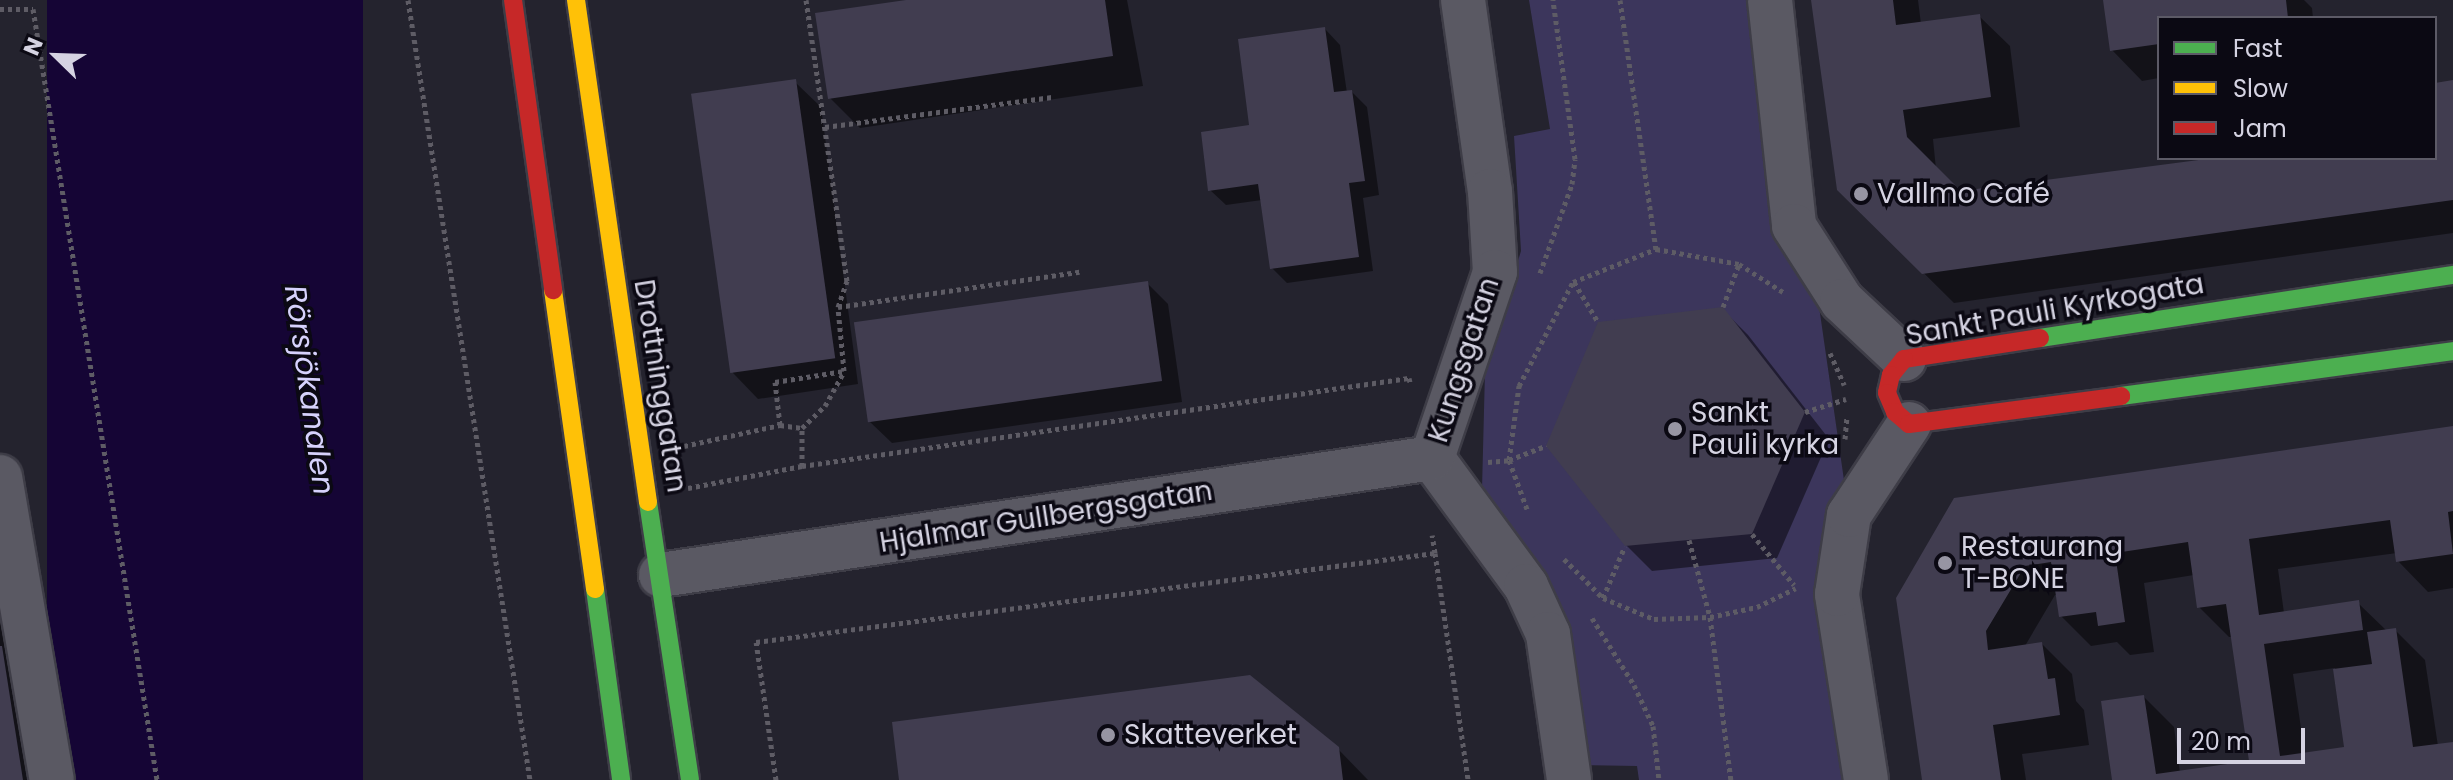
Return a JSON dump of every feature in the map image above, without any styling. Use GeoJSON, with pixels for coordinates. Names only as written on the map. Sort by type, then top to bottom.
{"type":"FeatureCollection","features":[{"type":"Feature","properties":{"kind":"main road"},"geometry":{"type":"LineString","coordinates":[[513,0],[621,780]]}},
{"type":"Feature","properties":{"kind":"main road","name":"Drottninggatan"},"geometry":{"type":"LineString","coordinates":[[576,0],[598,172],[690,780]]}},
{"type":"Feature","properties":{"kind":"main road","name":"Sankt Pauli Kyrkogata"},"geometry":{"type":"LineString","coordinates":[[1909,424],[1895,412],[1887,393],[1891,375],[1904,359],[2453,275]]}},
{"type":"Feature","properties":{"kind":"main road"},"geometry":{"type":"LineString","coordinates":[[1909,424],[2453,351]]}},
{"type":"Feature","properties":{"kind":"street","name":"Kungsgatan"},"geometry":{"type":"LineString","coordinates":[[1463,0],[1490,191],[1495,272],[1425,459],[1526,586],[1548,634],[1569,780]]}},
{"type":"Feature","properties":{"kind":"street"},"geometry":{"type":"LineString","coordinates":[[1770,0],[1794,226],[1842,301],[1904,359]]}},
{"type":"Feature","properties":{"kind":"street"},"geometry":{"type":"LineString","coordinates":[[1866,780],[1837,594],[1849,515],[1909,424]]}},
{"type":"Feature","properties":{"kind":"street","name":"Hjalmar Gullbergsgatan"},"geometry":{"type":"LineString","coordinates":[[661,575],[1425,459]]}},
{"type":"Feature","properties":{"kind":"street"},"geometry":{"type":"LineString","coordinates":[[0,477],[52,780]]}},
{"type":"Feature","properties":{"kind":"path"},"geometry":{"type":"LineString","coordinates":[[408,0],[530,780]]}},
{"type":"Feature","properties":{"kind":"path"},"geometry":{"type":"LineString","coordinates":[[802,466],[802,428],[825,406],[844,371],[838,307],[847,281],[806,0]]}},
{"type":"Feature","properties":{"kind":"path"},"geometry":{"type":"LineString","coordinates":[[1537,280],[1572,184],[1575,159],[1553,0]]}},
{"type":"Feature","properties":{"kind":"path"},"geometry":{"type":"LineString","coordinates":[[1620,0],[1656,249]]}},
{"type":"Feature","properties":{"kind":"path"},"geometry":{"type":"LineString","coordinates":[[0,9],[33,9],[157,780]]}},
{"type":"Feature","properties":{"kind":"path"},"geometry":{"type":"LineString","coordinates":[[825,127],[1054,97]]}},
{"type":"Feature","properties":{"kind":"path"},"geometry":{"type":"LineString","coordinates":[[1528,513],[1509,460],[1519,386],[1573,282],[1656,249],[1739,264],[1790,297]]}},
{"type":"Feature","properties":{"kind":"path"},"geometry":{"type":"LineString","coordinates":[[1723,307],[1739,264]]}},
{"type":"Feature","properties":{"kind":"path"},"geometry":{"type":"LineString","coordinates":[[838,307],[1079,272]]}},
{"type":"Feature","properties":{"kind":"path"},"geometry":{"type":"LineString","coordinates":[[1573,282],[1598,322]]}},
{"type":"Feature","properties":{"kind":"path"},"geometry":{"type":"LineString","coordinates":[[1805,412],[1850,398],[1827,345]]}},
{"type":"Feature","properties":{"kind":"path"},"geometry":{"type":"LineString","coordinates":[[780,425],[775,382],[844,371]]}},
{"type":"Feature","properties":{"kind":"path"},"geometry":{"type":"LineString","coordinates":[[685,488],[802,466],[1409,378],[1411,392]]}},
{"type":"Feature","properties":{"kind":"path"},"geometry":{"type":"LineString","coordinates":[[681,460],[680,447],[780,425],[802,428]]}},
{"type":"Feature","properties":{"kind":"path"},"geometry":{"type":"LineString","coordinates":[[1488,462],[1509,460],[1546,446]]}},
{"type":"Feature","properties":{"kind":"path"},"geometry":{"type":"LineString","coordinates":[[1487,448],[1488,462],[1493,472]]}},
{"type":"Feature","properties":{"kind":"path"},"geometry":{"type":"LineString","coordinates":[[1425,459],[1435,553],[1468,780]]}},
{"type":"Feature","properties":{"kind":"path"},"geometry":{"type":"LineString","coordinates":[[683,474],[686,502]]}},
{"type":"Feature","properties":{"kind":"path"},"geometry":{"type":"LineString","coordinates":[[1752,534],[1796,588]]}},
{"type":"Feature","properties":{"kind":"path"},"geometry":{"type":"LineString","coordinates":[[1689,540],[1710,617],[1731,780]]}},
{"type":"Feature","properties":{"kind":"path"},"geometry":{"type":"LineString","coordinates":[[1603,598],[1625,546]]}},
{"type":"Feature","properties":{"kind":"path"},"geometry":{"type":"LineString","coordinates":[[1556,549],[1603,598],[1654,619],[1710,617]]}},
{"type":"Feature","properties":{"kind":"path"},"geometry":{"type":"LineString","coordinates":[[776,780],[756,642],[1435,553]]}},
{"type":"Feature","properties":{"kind":"path"},"geometry":{"type":"LineString","coordinates":[[1589,614],[1634,685],[1653,726],[1659,780]]}},
{"type":"Feature","properties":{"kind":"shaded area"},"geometry":{"type":"Polygon","coordinates":[[[1529,0],[1775,0],[1849,515],[1849,780],[1639,780],[1637,766],[1578,765],[1564,636],[1482,489],[1485,371],[1521,251],[1514,136],[1550,129],[1529,0]]]}},
{"type":"Feature","properties":{"kind":"water","name":"Rörsjökanalen"},"geometry":{"type":"Polygon","coordinates":[[[47,0],[363,0],[363,780],[47,780],[47,0]]]}},
{"type":"Feature","properties":{"kind":"building"},"geometry":{"type":"Polygon","coordinates":[[[906,0],[1105,0],[1113,56],[828,99],[815,13],[906,0]]]}},
{"type":"Feature","properties":{"kind":"building"},"geometry":{"type":"Polygon","coordinates":[[[1811,0],[1893,0],[1896,25],[1980,14],[1991,97],[1903,110],[1907,137],[1961,191],[2199,160],[2437,160],[2437,83],[2453,80],[2453,200],[1922,274],[1837,190],[1811,0]]]}},
{"type":"Feature","properties":{"kind":"building"},"geometry":{"type":"Polygon","coordinates":[[[2103,0],[2286,0],[2288,16],[2157,16],[2157,44],[2110,51],[2103,0]]]}},
{"type":"Feature","properties":{"kind":"building"},"geometry":{"type":"Polygon","coordinates":[[[1325,27],[1334,92],[1352,90],[1365,181],[1349,183],[1359,257],[1270,269],[1258,184],[1208,191],[1201,132],[1249,125],[1238,39],[1325,27]]]}},
{"type":"Feature","properties":{"kind":"building"},"geometry":{"type":"Polygon","coordinates":[[[796,79],[835,358],[730,373],[691,94],[796,79]]]}},
{"type":"Feature","properties":{"kind":"building"},"geometry":{"type":"Polygon","coordinates":[[[1148,281],[1162,381],[868,422],[854,322],[1148,281]]]}},
{"type":"Feature","properties":{"kind":"building","name":"Sankt Pauli kyrka"},"geometry":{"type":"Polygon","coordinates":[[[1723,307],[1805,412],[1752,534],[1625,546],[1546,446],[1598,322],[1723,307]]]}},
{"type":"Feature","properties":{"kind":"building"},"geometry":{"type":"Polygon","coordinates":[[[2453,426],[2453,511],[2448,512],[2453,554],[2396,562],[2390,520],[2249,539],[2259,615],[2359,600],[2363,630],[2264,644],[2280,756],[2344,747],[2333,669],[2372,664],[2367,632],[2396,628],[2413,747],[2453,742],[2453,780],[2112,780],[2101,701],[2144,695],[2156,774],[2249,761],[2226,604],[2197,608],[2188,542],[2115,553],[2125,622],[2098,626],[2096,612],[2059,617],[2051,562],[2025,566],[1986,631],[1988,650],[2042,642],[2048,679],[2055,678],[2060,715],[1993,725],[2001,780],[1922,780],[1896,598],[1954,498],[2453,426]]]}},
{"type":"Feature","properties":{"kind":"building"},"geometry":{"type":"Polygon","coordinates":[[[2,646],[23,780],[0,780],[2,646]]]}},
{"type":"Feature","properties":{"kind":"building","name":"Skatteverket"},"geometry":{"type":"Polygon","coordinates":[[[1250,675],[1339,747],[1343,780],[899,780],[892,722],[1250,675]]]}},
{"type":"Feature","properties":{"kind":"traffic: fast"},"geometry":{"type":"LineString","coordinates":[[2040,338],[2453,275]]}},
{"type":"Feature","properties":{"kind":"traffic: fast"},"geometry":{"type":"LineString","coordinates":[[2121,396],[2453,351]]}},
{"type":"Feature","properties":{"kind":"traffic: fast"},"geometry":{"type":"LineString","coordinates":[[648,502],[690,780]]}},
{"type":"Feature","properties":{"kind":"traffic: fast"},"geometry":{"type":"LineString","coordinates":[[595,589],[621,780]]}},
{"type":"Feature","properties":{"kind":"traffic: slow"},"geometry":{"type":"LineString","coordinates":[[576,0],[648,502]]}},
{"type":"Feature","properties":{"kind":"traffic: slow"},"geometry":{"type":"LineString","coordinates":[[553,290],[595,589]]}},
{"type":"Feature","properties":{"kind":"traffic: jam"},"geometry":{"type":"LineString","coordinates":[[513,0],[553,290]]}},
{"type":"Feature","properties":{"kind":"traffic: jam"},"geometry":{"type":"LineString","coordinates":[[2040,338],[1904,359],[1891,375],[1887,393],[1895,412],[1909,424],[2121,396]]}},
{"type":"Feature","properties":{"kind":"place","name":"Vallmo Café"},"geometry":{"type":"Point","coordinates":[1861,194]}},
{"type":"Feature","properties":{"kind":"place","name":"Sankt Pauli kyrka"},"geometry":{"type":"Point","coordinates":[1675,429]}},
{"type":"Feature","properties":{"kind":"place","name":"Restaurang T-BONE"},"geometry":{"type":"Point","coordinates":[1945,563]}},
{"type":"Feature","properties":{"kind":"place","name":"Skatteverket"},"geometry":{"type":"Point","coordinates":[1108,735]}}]}
